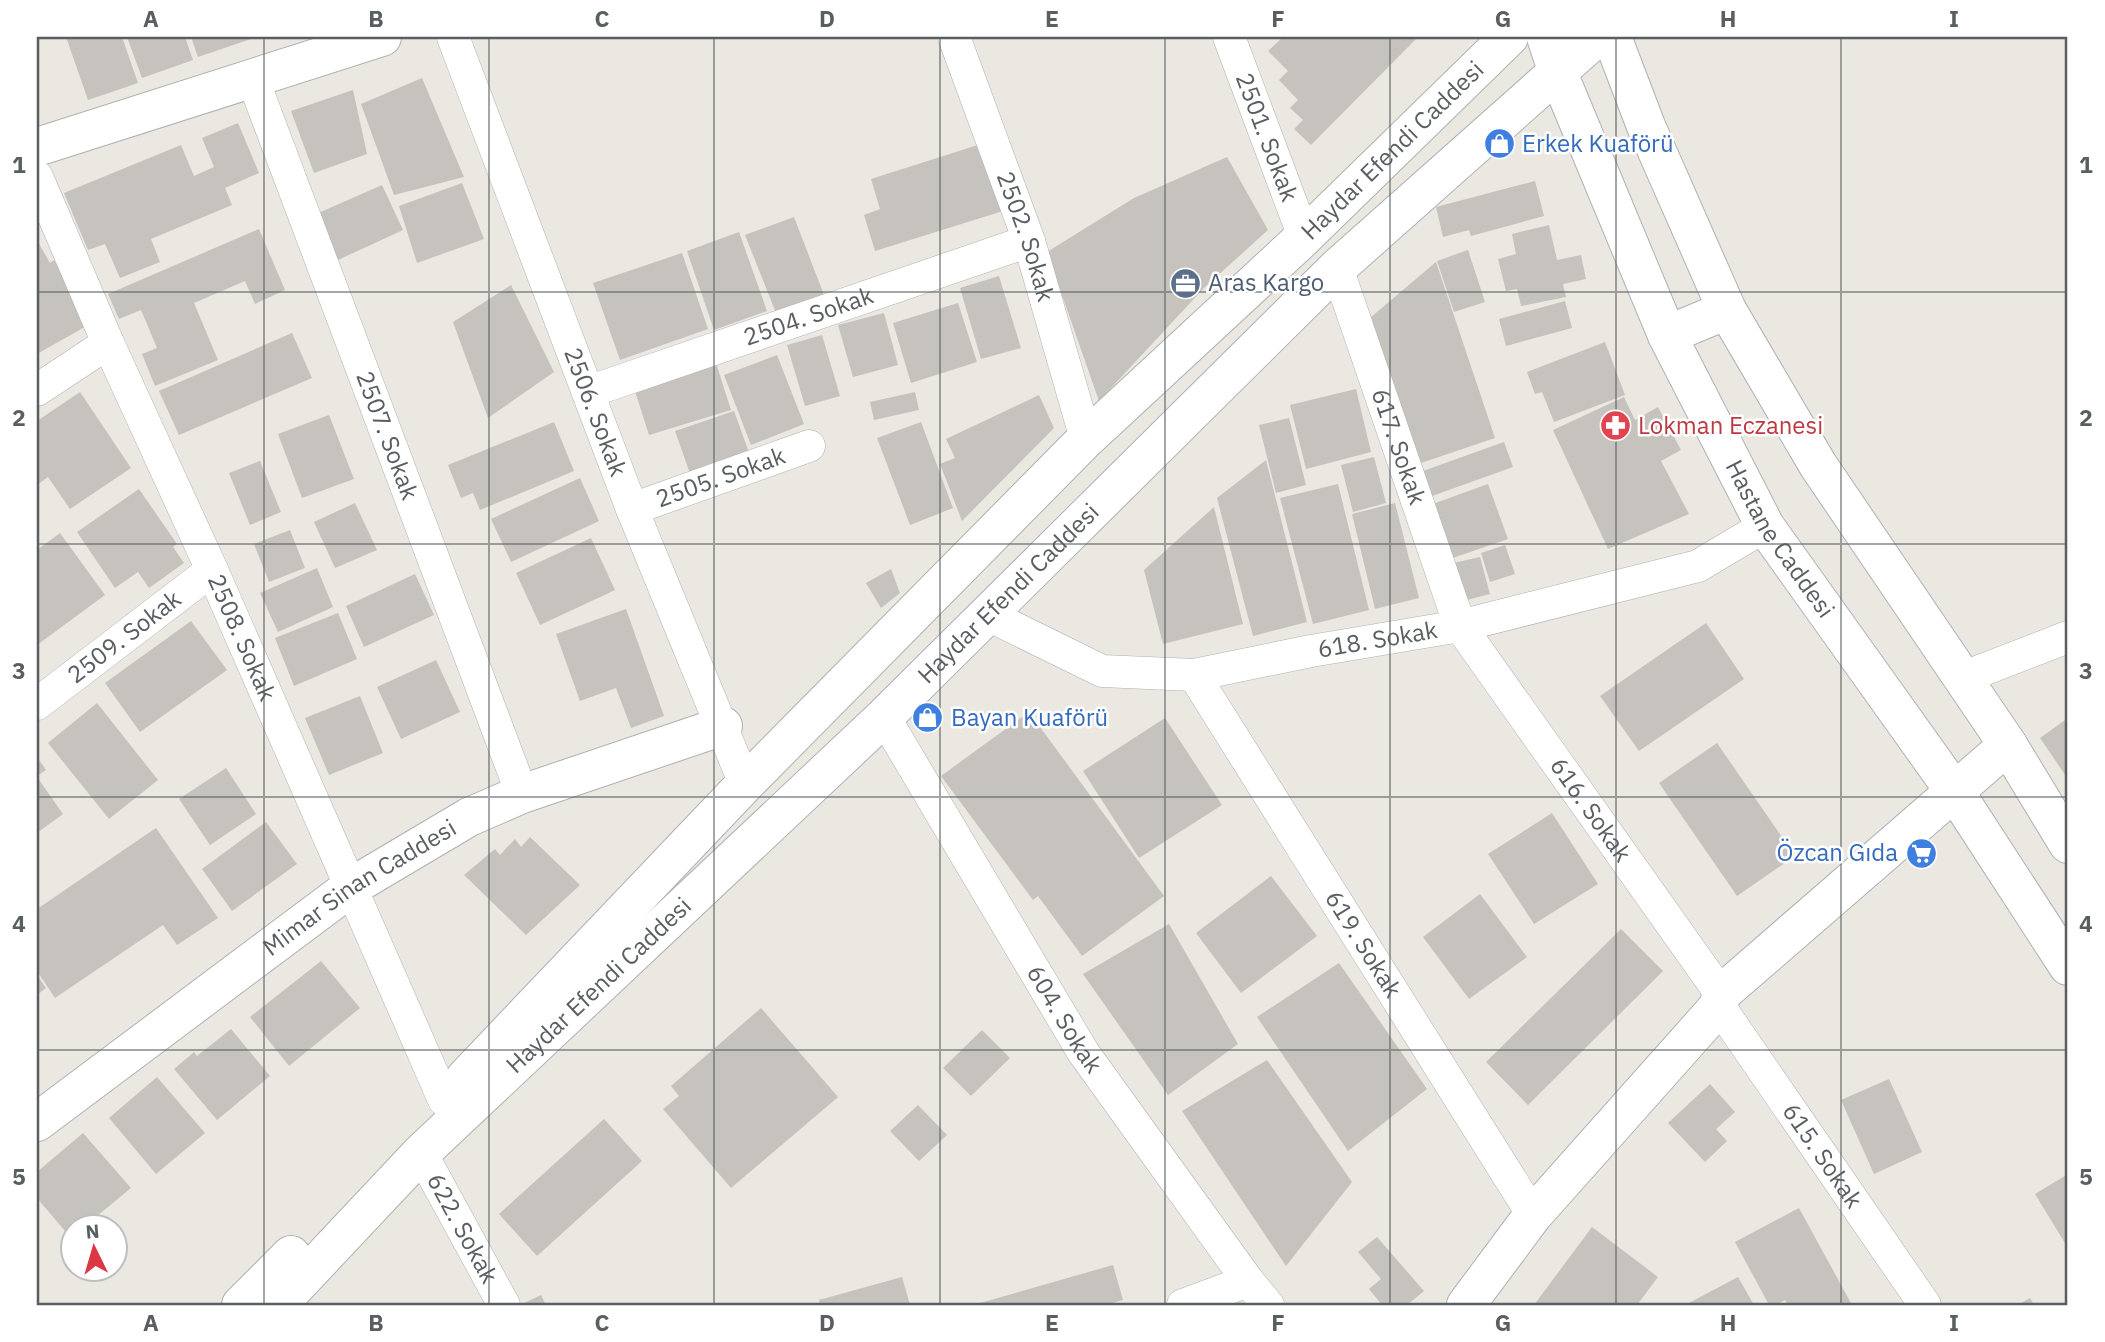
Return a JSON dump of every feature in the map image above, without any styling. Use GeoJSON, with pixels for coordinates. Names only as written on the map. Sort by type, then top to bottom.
{"type":"FeatureCollection","features":[{"type":"Feature","properties":{"kind":"main road"},"geometry":{"type":"LineString","coordinates":[[37,147],[382,37]]}},
{"type":"Feature","properties":{"kind":"main road","name":"Haydar Efendi Caddesi"},"geometry":{"type":"LineString","coordinates":[[241,1305],[444,1100],[745,784],[1086,439],[1304,237],[1509,37]]}},
{"type":"Feature","properties":{"kind":"main road","name":"Hastane Caddesi"},"geometry":{"type":"LineString","coordinates":[[1546,37],[1558,73],[1667,335],[1765,526],[1955,792],[2068,966]]}},
{"type":"Feature","properties":{"kind":"main road","name":"Haydar Efendi Caddesi"},"geometry":{"type":"LineString","coordinates":[[278,1305],[421,1153],[884,717],[1337,268],[1597,37]]}},
{"type":"Feature","properties":{"kind":"main road"},"geometry":{"type":"LineString","coordinates":[[1612,37],[1646,126],[1727,310],[1818,465],[2008,746],[2068,844]]}},
{"type":"Feature","properties":{"kind":"main road"},"geometry":{"type":"LineString","coordinates":[[1667,335],[1727,310]]}},
{"type":"Feature","properties":{"kind":"main road","name":"Mimar Sinan Caddesi"},"geometry":{"type":"LineString","coordinates":[[37,1122],[351,887],[469,817],[522,794],[723,726]]}},
{"type":"Feature","properties":{"kind":"main road"},"geometry":{"type":"LineString","coordinates":[[1465,1305],[1533,1215],[1720,1000],[2008,746]]}},
{"type":"Feature","properties":{"kind":"street","name":"2506. Sokak"},"geometry":{"type":"LineString","coordinates":[[453,37],[632,509],[745,784]]}},
{"type":"Feature","properties":{"kind":"street","name":"2502. Sokak"},"geometry":{"type":"LineString","coordinates":[[954,37],[1029,241],[1086,439]]}},
{"type":"Feature","properties":{"kind":"street","name":"2501. Sokak"},"geometry":{"type":"LineString","coordinates":[[1228,37],[1304,237]]}},
{"type":"Feature","properties":{"kind":"street","name":"2507. Sokak"},"geometry":{"type":"LineString","coordinates":[[252,77],[522,794]]}},
{"type":"Feature","properties":{"kind":"street","name":"2508. Sokak"},"geometry":{"type":"LineString","coordinates":[[37,177],[444,1100]]}},
{"type":"Feature","properties":{"kind":"street","name":"2504. Sokak"},"geometry":{"type":"LineString","coordinates":[[588,392],[1029,241]]}},
{"type":"Feature","properties":{"kind":"street","name":"617. Sokak"},"geometry":{"type":"LineString","coordinates":[[1337,268],[1460,626]]}},
{"type":"Feature","properties":{"kind":"street"},"geometry":{"type":"LineString","coordinates":[[37,390],[108,343]]}},
{"type":"Feature","properties":{"kind":"street","name":"2505. Sokak"},"geometry":{"type":"LineString","coordinates":[[632,509],[810,446]]}},
{"type":"Feature","properties":{"kind":"street","name":"618. Sokak"},"geometry":{"type":"LineString","coordinates":[[988,615],[1102,671],[1194,675],[1311,651],[1460,626],[1698,566],[1765,526]]}},
{"type":"Feature","properties":{"kind":"street","name":"2509. Sokak"},"geometry":{"type":"LineString","coordinates":[[37,704],[212,570]]}},
{"type":"Feature","properties":{"kind":"street","name":"616. Sokak"},"geometry":{"type":"LineString","coordinates":[[1460,626],[1720,1000]]}},
{"type":"Feature","properties":{"kind":"street"},"geometry":{"type":"LineString","coordinates":[[1962,678],[2068,637]]}},
{"type":"Feature","properties":{"kind":"street","name":"619. Sokak"},"geometry":{"type":"LineString","coordinates":[[1194,675],[1533,1215]]}},
{"type":"Feature","properties":{"kind":"street","name":"604. Sokak"},"geometry":{"type":"LineString","coordinates":[[884,717],[1083,1052],[1258,1293]]}},
{"type":"Feature","properties":{"kind":"street","name":"615. Sokak"},"geometry":{"type":"LineString","coordinates":[[1720,1000],[1925,1305]]}},
{"type":"Feature","properties":{"kind":"street","name":"622. Sokak"},"geometry":{"type":"LineString","coordinates":[[421,1153],[504,1305]]}},
{"type":"Feature","properties":{"kind":"street"},"geometry":{"type":"LineString","coordinates":[[1183,1305],[1258,1293]]}},
{"type":"Feature","properties":{"kind":"building"},"geometry":{"type":"Polygon","coordinates":[[[66,37],[122,37],[138,83],[88,100],[66,37]]]}},
{"type":"Feature","properties":{"kind":"building"},"geometry":{"type":"Polygon","coordinates":[[[127,37],[185,37],[193,60],[142,78],[127,37]]]}},
{"type":"Feature","properties":{"kind":"building"},"geometry":{"type":"Polygon","coordinates":[[[191,37],[251,37],[251,39],[198,57],[191,37]]]}},
{"type":"Feature","properties":{"kind":"building"},"geometry":{"type":"Polygon","coordinates":[[[1283,37],[1418,37],[1311,145],[1294,129],[1303,120],[1290,108],[1298,100],[1279,80],[1288,71],[1268,51],[1283,37]]]}},
{"type":"Feature","properties":{"kind":"building"},"geometry":{"type":"Polygon","coordinates":[[[422,78],[464,177],[394,195],[361,104],[422,78]]]}},
{"type":"Feature","properties":{"kind":"building"},"geometry":{"type":"Polygon","coordinates":[[[353,90],[367,154],[314,173],[291,111],[353,90]]]}},
{"type":"Feature","properties":{"kind":"building"},"geometry":{"type":"Polygon","coordinates":[[[238,123],[259,173],[225,188],[232,205],[151,239],[160,262],[120,278],[105,244],[88,250],[64,193],[181,145],[194,176],[214,167],[202,138],[238,123]]]}},
{"type":"Feature","properties":{"kind":"building"},"geometry":{"type":"Polygon","coordinates":[[[981,144],[1003,211],[875,251],[864,215],[880,209],[871,179],[981,144]]]}},
{"type":"Feature","properties":{"kind":"building"},"geometry":{"type":"Polygon","coordinates":[[[1227,157],[1268,230],[1204,288],[1099,401],[1047,252],[1134,198],[1227,157]]]}},
{"type":"Feature","properties":{"kind":"building"},"geometry":{"type":"Polygon","coordinates":[[[1535,181],[1544,216],[1471,236],[1469,230],[1443,237],[1436,207],[1535,181]]]}},
{"type":"Feature","properties":{"kind":"building"},"geometry":{"type":"Polygon","coordinates":[[[462,183],[484,239],[417,263],[399,206],[462,183]]]}},
{"type":"Feature","properties":{"kind":"building"},"geometry":{"type":"Polygon","coordinates":[[[382,185],[403,230],[325,266],[307,218],[382,185]]]}},
{"type":"Feature","properties":{"kind":"building"},"geometry":{"type":"Polygon","coordinates":[[[794,217],[824,295],[776,313],[745,235],[794,217]]]}},
{"type":"Feature","properties":{"kind":"building"},"geometry":{"type":"Polygon","coordinates":[[[1549,225],[1557,260],[1581,255],[1586,279],[1563,284],[1566,297],[1521,306],[1517,289],[1506,291],[1498,259],[1516,254],[1512,234],[1549,225]]]}},
{"type":"Feature","properties":{"kind":"building"},"geometry":{"type":"Polygon","coordinates":[[[259,229],[285,290],[255,304],[245,281],[194,303],[218,360],[155,386],[142,354],[157,348],[141,310],[119,319],[108,294],[259,229]]]}},
{"type":"Feature","properties":{"kind":"building"},"geometry":{"type":"Polygon","coordinates":[[[739,232],[767,311],[714,330],[687,251],[739,232]]]}},
{"type":"Feature","properties":{"kind":"building"},"geometry":{"type":"Polygon","coordinates":[[[37,240],[50,263],[54,260],[90,324],[37,354],[37,240]]]}},
{"type":"Feature","properties":{"kind":"building"},"geometry":{"type":"Polygon","coordinates":[[[1468,250],[1485,302],[1454,312],[1437,261],[1468,250]]]}},
{"type":"Feature","properties":{"kind":"building"},"geometry":{"type":"Polygon","coordinates":[[[682,253],[708,329],[620,360],[593,283],[682,253]]]}},
{"type":"Feature","properties":{"kind":"building"},"geometry":{"type":"Polygon","coordinates":[[[1436,262],[1495,438],[1412,466],[1364,323],[1436,262]]]}},
{"type":"Feature","properties":{"kind":"building"},"geometry":{"type":"Polygon","coordinates":[[[999,276],[1021,348],[981,359],[960,288],[999,276]]]}},
{"type":"Feature","properties":{"kind":"building"},"geometry":{"type":"Polygon","coordinates":[[[511,285],[554,372],[488,418],[453,322],[511,285]]]}},
{"type":"Feature","properties":{"kind":"building"},"geometry":{"type":"Polygon","coordinates":[[[1565,301],[1572,328],[1506,346],[1499,319],[1565,301]]]}},
{"type":"Feature","properties":{"kind":"building"},"geometry":{"type":"Polygon","coordinates":[[[958,303],[977,362],[911,383],[893,323],[958,303]]]}},
{"type":"Feature","properties":{"kind":"building"},"geometry":{"type":"Polygon","coordinates":[[[884,313],[898,365],[853,377],[838,325],[884,313]]]}},
{"type":"Feature","properties":{"kind":"building"},"geometry":{"type":"Polygon","coordinates":[[[292,333],[312,378],[179,435],[159,391],[292,333]]]}},
{"type":"Feature","properties":{"kind":"building"},"geometry":{"type":"Polygon","coordinates":[[[822,335],[840,396],[805,406],[787,345],[822,335]]]}},
{"type":"Feature","properties":{"kind":"building"},"geometry":{"type":"Polygon","coordinates":[[[1605,342],[1625,395],[1554,422],[1542,392],[1535,394],[1527,372],[1605,342]]]}},
{"type":"Feature","properties":{"kind":"building"},"geometry":{"type":"Polygon","coordinates":[[[777,355],[804,424],[751,445],[724,375],[777,355]]]}},
{"type":"Feature","properties":{"kind":"building"},"geometry":{"type":"Polygon","coordinates":[[[716,363],[731,410],[649,435],[634,388],[716,363]]]}},
{"type":"Feature","properties":{"kind":"building"},"geometry":{"type":"Polygon","coordinates":[[[1356,389],[1371,452],[1306,469],[1290,405],[1356,389]]]}},
{"type":"Feature","properties":{"kind":"building"},"geometry":{"type":"Polygon","coordinates":[[[80,392],[131,468],[70,509],[48,477],[37,485],[37,421],[80,392]]]}},
{"type":"Feature","properties":{"kind":"building"},"geometry":{"type":"Polygon","coordinates":[[[915,392],[919,410],[874,420],[870,402],[915,392]]]}},
{"type":"Feature","properties":{"kind":"building"},"geometry":{"type":"Polygon","coordinates":[[[1039,395],[1054,428],[962,521],[940,464],[955,458],[946,439],[1039,395]]]}},
{"type":"Feature","properties":{"kind":"building"},"geometry":{"type":"Polygon","coordinates":[[[1624,397],[1635,420],[1658,407],[1681,450],[1661,461],[1689,514],[1608,549],[1553,430],[1624,397]]]}},
{"type":"Feature","properties":{"kind":"building"},"geometry":{"type":"Polygon","coordinates":[[[734,411],[751,458],[692,479],[675,431],[734,411]]]}},
{"type":"Feature","properties":{"kind":"building"},"geometry":{"type":"Polygon","coordinates":[[[329,415],[354,479],[302,498],[278,434],[329,415]]]}},
{"type":"Feature","properties":{"kind":"building"},"geometry":{"type":"Polygon","coordinates":[[[1289,418],[1306,485],[1276,493],[1259,425],[1289,418]]]}},
{"type":"Feature","properties":{"kind":"building"},"geometry":{"type":"Polygon","coordinates":[[[554,422],[574,471],[480,510],[473,493],[461,498],[448,465],[554,422]]]}},
{"type":"Feature","properties":{"kind":"building"},"geometry":{"type":"Polygon","coordinates":[[[921,422],[953,508],[910,525],[877,438],[921,422]]]}},
{"type":"Feature","properties":{"kind":"building"},"geometry":{"type":"Polygon","coordinates":[[[1504,442],[1513,467],[1432,496],[1423,471],[1504,442]]]}},
{"type":"Feature","properties":{"kind":"building"},"geometry":{"type":"Polygon","coordinates":[[[1374,457],[1386,503],[1353,512],[1341,465],[1374,457]]]}},
{"type":"Feature","properties":{"kind":"building"},"geometry":{"type":"Polygon","coordinates":[[[1266,460],[1307,622],[1253,636],[1217,498],[1266,460]]]}},
{"type":"Feature","properties":{"kind":"building"},"geometry":{"type":"Polygon","coordinates":[[[260,461],[281,512],[250,525],[229,473],[260,461]]]}},
{"type":"Feature","properties":{"kind":"building"},"geometry":{"type":"Polygon","coordinates":[[[580,478],[599,521],[511,562],[491,519],[580,478]]]}},
{"type":"Feature","properties":{"kind":"building"},"geometry":{"type":"Polygon","coordinates":[[[1338,484],[1369,610],[1313,624],[1280,498],[1338,484]]]}},
{"type":"Feature","properties":{"kind":"building"},"geometry":{"type":"Polygon","coordinates":[[[1488,484],[1508,539],[1447,560],[1427,506],[1488,484]]]}},
{"type":"Feature","properties":{"kind":"building"},"geometry":{"type":"Polygon","coordinates":[[[139,489],[177,544],[173,547],[184,563],[149,588],[138,572],[115,588],[77,532],[139,489]]]}},
{"type":"Feature","properties":{"kind":"building"},"geometry":{"type":"Polygon","coordinates":[[[355,503],[377,550],[335,568],[314,522],[355,503]]]}},
{"type":"Feature","properties":{"kind":"building"},"geometry":{"type":"Polygon","coordinates":[[[1395,503],[1419,598],[1375,609],[1352,514],[1395,503]]]}},
{"type":"Feature","properties":{"kind":"building"},"geometry":{"type":"Polygon","coordinates":[[[1214,507],[1243,624],[1163,644],[1144,570],[1214,507]]]}},
{"type":"Feature","properties":{"kind":"building"},"geometry":{"type":"Polygon","coordinates":[[[290,530],[305,568],[269,582],[254,544],[290,530]]]}},
{"type":"Feature","properties":{"kind":"building"},"geometry":{"type":"Polygon","coordinates":[[[60,533],[105,595],[37,645],[37,550],[60,533]]]}},
{"type":"Feature","properties":{"kind":"building"},"geometry":{"type":"Polygon","coordinates":[[[591,538],[615,590],[540,625],[516,573],[591,538]]]}},
{"type":"Feature","properties":{"kind":"building"},"geometry":{"type":"Polygon","coordinates":[[[1505,545],[1515,574],[1490,582],[1481,553],[1505,545]]]}},
{"type":"Feature","properties":{"kind":"building"},"geometry":{"type":"Polygon","coordinates":[[[1480,557],[1490,594],[1459,602],[1449,564],[1480,557]]]}},
{"type":"Feature","properties":{"kind":"building"},"geometry":{"type":"Polygon","coordinates":[[[317,568],[333,607],[278,632],[260,593],[317,568]]]}},
{"type":"Feature","properties":{"kind":"building"},"geometry":{"type":"Polygon","coordinates":[[[891,569],[900,593],[881,608],[866,583],[891,569]]]}},
{"type":"Feature","properties":{"kind":"building"},"geometry":{"type":"Polygon","coordinates":[[[415,574],[434,615],[364,647],[346,606],[415,574]]]}},
{"type":"Feature","properties":{"kind":"building"},"geometry":{"type":"Polygon","coordinates":[[[626,609],[664,716],[631,728],[616,688],[580,701],[556,634],[626,609]]]}},
{"type":"Feature","properties":{"kind":"building"},"geometry":{"type":"Polygon","coordinates":[[[338,613],[357,659],[294,686],[275,638],[338,613]]]}},
{"type":"Feature","properties":{"kind":"building"},"geometry":{"type":"Polygon","coordinates":[[[191,621],[227,670],[140,732],[105,683],[191,621]]]}},
{"type":"Feature","properties":{"kind":"building"},"geometry":{"type":"Polygon","coordinates":[[[1706,623],[1744,679],[1639,751],[1600,696],[1706,623]]]}},
{"type":"Feature","properties":{"kind":"building"},"geometry":{"type":"Polygon","coordinates":[[[436,660],[460,712],[401,739],[377,687],[436,660]]]}},
{"type":"Feature","properties":{"kind":"building"},"geometry":{"type":"Polygon","coordinates":[[[360,696],[383,753],[329,775],[305,718],[360,696]]]}},
{"type":"Feature","properties":{"kind":"building"},"geometry":{"type":"Polygon","coordinates":[[[97,703],[158,780],[109,819],[48,743],[97,703]]]}},
{"type":"Feature","properties":{"kind":"building"},"geometry":{"type":"Polygon","coordinates":[[[1029,712],[1164,896],[1082,956],[1038,896],[1033,900],[941,776],[1029,712]]]}},
{"type":"Feature","properties":{"kind":"building"},"geometry":{"type":"Polygon","coordinates":[[[1165,718],[1222,805],[1139,858],[1083,771],[1165,718]]]}},
{"type":"Feature","properties":{"kind":"building"},"geometry":{"type":"Polygon","coordinates":[[[2068,718],[2068,779],[2040,738],[2068,718]]]}},
{"type":"Feature","properties":{"kind":"building"},"geometry":{"type":"Polygon","coordinates":[[[1717,743],[1795,856],[1737,896],[1659,783],[1717,743]]]}},
{"type":"Feature","properties":{"kind":"building"},"geometry":{"type":"Polygon","coordinates":[[[37,757],[46,770],[37,776],[37,757]]]}},
{"type":"Feature","properties":{"kind":"building"},"geometry":{"type":"Polygon","coordinates":[[[226,768],[256,814],[210,845],[179,799],[226,768]]]}},
{"type":"Feature","properties":{"kind":"building"},"geometry":{"type":"Polygon","coordinates":[[[37,777],[63,814],[37,833],[37,777]]]}},
{"type":"Feature","properties":{"kind":"building"},"geometry":{"type":"Polygon","coordinates":[[[1552,813],[1598,884],[1534,924],[1488,854],[1552,813]]]}},
{"type":"Feature","properties":{"kind":"building"},"geometry":{"type":"Polygon","coordinates":[[[266,822],[297,864],[232,911],[202,869],[266,822]]]}},
{"type":"Feature","properties":{"kind":"building"},"geometry":{"type":"Polygon","coordinates":[[[156,828],[218,918],[177,945],[163,925],[55,998],[37,971],[37,909],[156,828]]]}},
{"type":"Feature","properties":{"kind":"building"},"geometry":{"type":"Polygon","coordinates":[[[530,837],[580,885],[526,935],[464,875],[495,849],[500,855],[515,839],[521,847],[530,837]]]}},
{"type":"Feature","properties":{"kind":"building"},"geometry":{"type":"Polygon","coordinates":[[[1271,876],[1317,936],[1241,993],[1196,933],[1271,876]]]}},
{"type":"Feature","properties":{"kind":"building"},"geometry":{"type":"Polygon","coordinates":[[[1480,894],[1527,957],[1469,999],[1423,937],[1480,894]]]}},
{"type":"Feature","properties":{"kind":"building"},"geometry":{"type":"Polygon","coordinates":[[[1169,924],[1238,1044],[1168,1095],[1083,974],[1169,924]]]}},
{"type":"Feature","properties":{"kind":"building"},"geometry":{"type":"Polygon","coordinates":[[[1621,929],[1663,971],[1528,1105],[1486,1062],[1621,929]]]}},
{"type":"Feature","properties":{"kind":"building"},"geometry":{"type":"Polygon","coordinates":[[[321,961],[360,1008],[289,1066],[250,1017],[321,961]]]}},
{"type":"Feature","properties":{"kind":"building"},"geometry":{"type":"Polygon","coordinates":[[[1339,963],[1427,1089],[1348,1151],[1257,1017],[1339,963]]]}},
{"type":"Feature","properties":{"kind":"building"},"geometry":{"type":"Polygon","coordinates":[[[37,975],[46,988],[37,995],[37,975]]]}},
{"type":"Feature","properties":{"kind":"building"},"geometry":{"type":"Polygon","coordinates":[[[761,1008],[838,1097],[731,1188],[663,1109],[679,1096],[671,1086],[761,1008]]]}},
{"type":"Feature","properties":{"kind":"building"},"geometry":{"type":"Polygon","coordinates":[[[231,1029],[270,1076],[217,1120],[174,1069],[194,1052],[197,1056],[231,1029]]]}},
{"type":"Feature","properties":{"kind":"building"},"geometry":{"type":"Polygon","coordinates":[[[982,1030],[1010,1058],[971,1096],[943,1068],[982,1030]]]}},
{"type":"Feature","properties":{"kind":"building"},"geometry":{"type":"Polygon","coordinates":[[[1267,1060],[1352,1182],[1286,1266],[1182,1111],[1267,1060]]]}},
{"type":"Feature","properties":{"kind":"building"},"geometry":{"type":"Polygon","coordinates":[[[157,1077],[205,1133],[156,1174],[109,1118],[157,1077]]]}},
{"type":"Feature","properties":{"kind":"building"},"geometry":{"type":"Polygon","coordinates":[[[1889,1079],[1922,1152],[1874,1174],[1841,1100],[1889,1079]]]}},
{"type":"Feature","properties":{"kind":"building"},"geometry":{"type":"Polygon","coordinates":[[[1710,1084],[1735,1112],[1716,1129],[1727,1141],[1705,1162],[1668,1123],[1710,1084]]]}},
{"type":"Feature","properties":{"kind":"building"},"geometry":{"type":"Polygon","coordinates":[[[918,1105],[947,1135],[919,1161],[890,1131],[918,1105]]]}},
{"type":"Feature","properties":{"kind":"building"},"geometry":{"type":"Polygon","coordinates":[[[604,1119],[642,1161],[537,1256],[499,1214],[604,1119]]]}},
{"type":"Feature","properties":{"kind":"building"},"geometry":{"type":"Polygon","coordinates":[[[83,1133],[131,1188],[102,1212],[60,1212],[60,1225],[37,1198],[37,1172],[83,1133]]]}},
{"type":"Feature","properties":{"kind":"building"},"geometry":{"type":"Polygon","coordinates":[[[2068,1174],[2068,1248],[2035,1194],[2068,1174]]]}},
{"type":"Feature","properties":{"kind":"building"},"geometry":{"type":"Polygon","coordinates":[[[1799,1208],[1852,1305],[1788,1305],[1785,1300],[1769,1305],[1735,1242],[1799,1208]]]}},
{"type":"Feature","properties":{"kind":"building"},"geometry":{"type":"Polygon","coordinates":[[[1592,1227],[1658,1277],[1637,1305],[1534,1305],[1592,1227]]]}},
{"type":"Feature","properties":{"kind":"building"},"geometry":{"type":"Polygon","coordinates":[[[1377,1237],[1424,1291],[1407,1305],[1382,1305],[1369,1289],[1381,1279],[1358,1252],[1377,1237]]]}},
{"type":"Feature","properties":{"kind":"building"},"geometry":{"type":"Polygon","coordinates":[[[1113,1265],[1123,1300],[1105,1305],[973,1305],[1113,1265]]]}},
{"type":"Feature","properties":{"kind":"building"},"geometry":{"type":"Polygon","coordinates":[[[902,1277],[910,1305],[820,1305],[819,1300],[902,1277]]]}},
{"type":"Feature","properties":{"kind":"building"},"geometry":{"type":"Polygon","coordinates":[[[1738,1277],[1754,1305],[1685,1305],[1738,1277]]]}},
{"type":"Feature","properties":{"kind":"building"},"geometry":{"type":"Polygon","coordinates":[[[541,1295],[546,1305],[520,1305],[541,1295]]]}},
{"type":"Feature","properties":{"kind":"building"},"geometry":{"type":"Polygon","coordinates":[[[2030,1298],[2034,1305],[2018,1305],[2030,1298]]]}},
{"type":"Feature","properties":{"kind":"place","name":"Erkek Kuaförü"},"geometry":{"type":"Point","coordinates":[1499,144]}},
{"type":"Feature","properties":{"kind":"place","name":"Aras Kargo"},"geometry":{"type":"Point","coordinates":[1185,283]}},
{"type":"Feature","properties":{"kind":"place","name":"Lokman Eczanesi"},"geometry":{"type":"Point","coordinates":[1615,426]}},
{"type":"Feature","properties":{"kind":"place","name":"Bayan Kuaförü"},"geometry":{"type":"Point","coordinates":[928,718]}},
{"type":"Feature","properties":{"kind":"place","name":"Özcan Gıda"},"geometry":{"type":"Point","coordinates":[1921,853]}}]}
